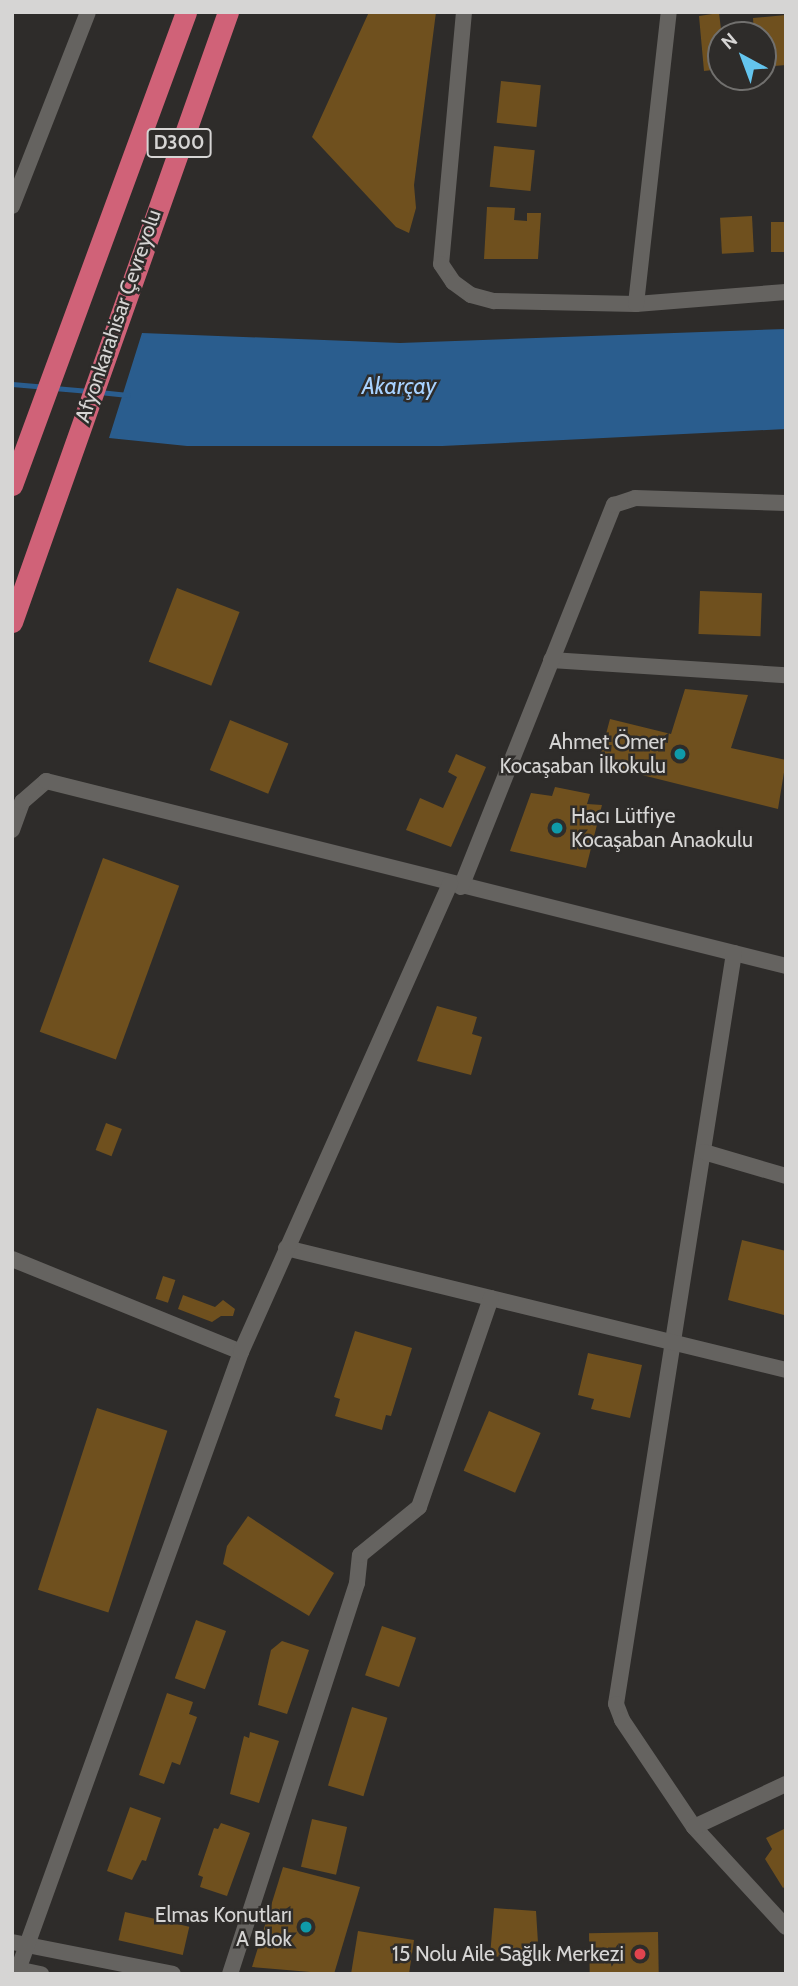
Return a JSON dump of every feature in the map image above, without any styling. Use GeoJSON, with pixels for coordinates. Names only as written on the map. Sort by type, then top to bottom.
{"type":"FeatureCollection","features":[{"type":"Feature","properties":{"kind":"highway","name":"Afyonkarahisar Çevreyolu"},"geometry":{"type":"LineString","coordinates":[[12,485],[186,12]]}},
{"type":"Feature","properties":{"kind":"highway","name":"Afyonkarahisar Çevreyolu"},"geometry":{"type":"LineString","coordinates":[[12,622],[228,12]]}},
{"type":"Feature","properties":{"kind":"street"},"geometry":{"type":"LineString","coordinates":[[12,206],[88,12]]}},
{"type":"Feature","properties":{"kind":"street"},"geometry":{"type":"LineString","coordinates":[[464,12],[441,264],[461,289],[482,299],[636,304],[786,292]]}},
{"type":"Feature","properties":{"kind":"street"},"geometry":{"type":"LineString","coordinates":[[636,304],[669,12]]}},
{"type":"Feature","properties":{"kind":"street"},"geometry":{"type":"LineString","coordinates":[[41,1974],[15,1969],[20,1944],[241,1352],[286,1248],[456,886],[614,505],[635,498],[786,503]]}},
{"type":"Feature","properties":{"kind":"street"},"geometry":{"type":"LineString","coordinates":[[551,660],[786,675]]}},
{"type":"Feature","properties":{"kind":"street"},"geometry":{"type":"LineString","coordinates":[[12,830],[23,802],[46,782],[734,953],[785,960]]}},
{"type":"Feature","properties":{"kind":"street"},"geometry":{"type":"LineString","coordinates":[[734,953],[676,1343],[616,1680],[616,1704],[622,1720],[694,1827],[786,1927]]}},
{"type":"Feature","properties":{"kind":"street"},"geometry":{"type":"LineString","coordinates":[[704,1152],[786,1176]]}},
{"type":"Feature","properties":{"kind":"street"},"geometry":{"type":"LineString","coordinates":[[286,1248],[786,1370]]}},
{"type":"Feature","properties":{"kind":"street"},"geometry":{"type":"LineString","coordinates":[[12,1259],[241,1352]]}},
{"type":"Feature","properties":{"kind":"street"},"geometry":{"type":"LineString","coordinates":[[230,1974],[357,1583],[360,1555],[419,1507],[491,1298]]}},
{"type":"Feature","properties":{"kind":"street"},"geometry":{"type":"LineString","coordinates":[[694,1827],[786,1784]]}},
{"type":"Feature","properties":{"kind":"street"},"geometry":{"type":"LineString","coordinates":[[20,1944],[173,1974]]}},
{"type":"Feature","properties":{"kind":"water"},"geometry":{"type":"Polygon","coordinates":[[[786,329],[786,429],[442,446],[187,446],[109,438],[142,333],[400,343],[786,329]]]}},
{"type":"Feature","properties":{"kind":"building"},"geometry":{"type":"Polygon","coordinates":[[[369,12],[436,12],[414,185],[416,208],[409,233],[396,227],[312,137],[369,12]]]}},
{"type":"Feature","properties":{"kind":"building"},"geometry":{"type":"Polygon","coordinates":[[[719,13],[720,21],[707,21],[707,71],[704,71],[699,16],[719,13]]]}},
{"type":"Feature","properties":{"kind":"building"},"geometry":{"type":"Polygon","coordinates":[[[786,15],[786,65],[777,66],[777,21],[753,21],[753,18],[786,15]]]}},
{"type":"Feature","properties":{"kind":"building"},"geometry":{"type":"Polygon","coordinates":[[[501,81],[541,85],[536,127],[497,123],[501,81]]]}},
{"type":"Feature","properties":{"kind":"building"},"geometry":{"type":"Polygon","coordinates":[[[494,146],[535,150],[530,191],[490,187],[494,146]]]}},
{"type":"Feature","properties":{"kind":"building"},"geometry":{"type":"Polygon","coordinates":[[[487,207],[515,208],[514,220],[527,221],[527,213],[541,213],[538,259],[484,259],[487,207]]]}},
{"type":"Feature","properties":{"kind":"building"},"geometry":{"type":"Polygon","coordinates":[[[752,216],[754,252],[722,254],[720,218],[752,216]]]}},
{"type":"Feature","properties":{"kind":"building"},"geometry":{"type":"Polygon","coordinates":[[[771,222],[786,222],[786,252],[771,252],[771,222]]]}},
{"type":"Feature","properties":{"kind":"building"},"geometry":{"type":"Polygon","coordinates":[[[177,588],[240,612],[211,686],[149,662],[177,588]]]}},
{"type":"Feature","properties":{"kind":"building"},"geometry":{"type":"Polygon","coordinates":[[[700,591],[762,593],[760,636],[698,634],[700,591]]]}},
{"type":"Feature","properties":{"kind":"building","name":"Ahmet Ömer Kocaşaban İlkokulu"},"geometry":{"type":"Polygon","coordinates":[[[685,689],[748,695],[731,748],[786,760],[778,809],[598,764],[610,719],[671,734],[685,689]]]}},
{"type":"Feature","properties":{"kind":"building"},"geometry":{"type":"Polygon","coordinates":[[[230,720],[288,744],[268,794],[210,770],[230,720]]]}},
{"type":"Feature","properties":{"kind":"building"},"geometry":{"type":"Polygon","coordinates":[[[456,754],[486,767],[451,847],[406,830],[420,798],[443,808],[457,777],[448,772],[456,754]]]}},
{"type":"Feature","properties":{"kind":"building","name":"Hacı Lütfiye Kocaşaban Anaokulu"},"geometry":{"type":"Polygon","coordinates":[[[555,787],[590,794],[587,804],[602,805],[586,868],[510,851],[531,793],[552,796],[555,787]]]}},
{"type":"Feature","properties":{"kind":"building"},"geometry":{"type":"Polygon","coordinates":[[[103,858],[179,886],[116,1060],[40,1032],[103,858]]]}},
{"type":"Feature","properties":{"kind":"building"},"geometry":{"type":"Polygon","coordinates":[[[437,1006],[477,1017],[472,1034],[482,1037],[471,1075],[417,1061],[437,1006]]]}},
{"type":"Feature","properties":{"kind":"building"},"geometry":{"type":"Polygon","coordinates":[[[106,1123],[122,1129],[111,1156],[96,1150],[106,1123]]]}},
{"type":"Feature","properties":{"kind":"building"},"geometry":{"type":"Polygon","coordinates":[[[742,1240],[786,1251],[784,1315],[728,1300],[742,1240]]]}},
{"type":"Feature","properties":{"kind":"building"},"geometry":{"type":"Polygon","coordinates":[[[163,1276],[175,1280],[168,1303],[156,1299],[163,1276]]]}},
{"type":"Feature","properties":{"kind":"building"},"geometry":{"type":"Polygon","coordinates":[[[183,1295],[215,1307],[223,1300],[235,1309],[233,1316],[221,1316],[212,1322],[178,1309],[183,1295]]]}},
{"type":"Feature","properties":{"kind":"building"},"geometry":{"type":"Polygon","coordinates":[[[355,1331],[412,1348],[391,1416],[386,1415],[382,1430],[335,1416],[340,1399],[334,1397],[355,1331]]]}},
{"type":"Feature","properties":{"kind":"building"},"geometry":{"type":"Polygon","coordinates":[[[588,1353],[642,1365],[630,1418],[591,1409],[594,1399],[578,1395],[588,1353]]]}},
{"type":"Feature","properties":{"kind":"building"},"geometry":{"type":"Polygon","coordinates":[[[97,1408],[167,1431],[108,1613],[38,1590],[97,1408]]]}},
{"type":"Feature","properties":{"kind":"building"},"geometry":{"type":"Polygon","coordinates":[[[489,1411],[541,1433],[515,1493],[464,1471],[489,1411]]]}},
{"type":"Feature","properties":{"kind":"building"},"geometry":{"type":"Polygon","coordinates":[[[248,1516],[334,1573],[309,1616],[223,1564],[227,1546],[248,1516]]]}},
{"type":"Feature","properties":{"kind":"building"},"geometry":{"type":"Polygon","coordinates":[[[196,1620],[226,1631],[205,1689],[175,1678],[196,1620]]]}},
{"type":"Feature","properties":{"kind":"building"},"geometry":{"type":"Polygon","coordinates":[[[382,1626],[416,1638],[399,1687],[365,1675],[382,1626]]]}},
{"type":"Feature","properties":{"kind":"building"},"geometry":{"type":"Polygon","coordinates":[[[282,1641],[309,1650],[287,1714],[258,1705],[271,1650],[282,1641]]]}},
{"type":"Feature","properties":{"kind":"building"},"geometry":{"type":"Polygon","coordinates":[[[167,1693],[193,1702],[189,1714],[197,1717],[180,1765],[172,1762],[164,1784],[139,1775],[167,1693]]]}},
{"type":"Feature","properties":{"kind":"building"},"geometry":{"type":"Polygon","coordinates":[[[352,1707],[387,1718],[363,1796],[328,1785],[352,1707]]]}},
{"type":"Feature","properties":{"kind":"building"},"geometry":{"type":"Polygon","coordinates":[[[250,1732],[279,1741],[259,1803],[230,1794],[244,1736],[249,1738],[250,1732]]]}},
{"type":"Feature","properties":{"kind":"building"},"geometry":{"type":"Polygon","coordinates":[[[130,1807],[161,1818],[146,1861],[142,1860],[132,1880],[107,1871],[130,1807]]]}},
{"type":"Feature","properties":{"kind":"building"},"geometry":{"type":"Polygon","coordinates":[[[312,1819],[347,1827],[336,1875],[301,1867],[312,1819]]]}},
{"type":"Feature","properties":{"kind":"building"},"geometry":{"type":"Polygon","coordinates":[[[221,1823],[250,1833],[227,1896],[200,1887],[203,1877],[198,1875],[214,1828],[218,1829],[221,1823]]]}},
{"type":"Feature","properties":{"kind":"building"},"geometry":{"type":"Polygon","coordinates":[[[786,1828],[786,1886],[783,1888],[765,1859],[772,1849],[766,1838],[786,1828]]]}},
{"type":"Feature","properties":{"kind":"building","name":"Elmas Konutları A Blok"},"geometry":{"type":"Polygon","coordinates":[[[283,1867],[360,1887],[334,1974],[252,1967],[283,1867]]]}},
{"type":"Feature","properties":{"kind":"building"},"geometry":{"type":"Polygon","coordinates":[[[494,1908],[536,1911],[538,1943],[530,1942],[529,1959],[490,1956],[494,1908]]]}},
{"type":"Feature","properties":{"kind":"building"},"geometry":{"type":"Polygon","coordinates":[[[125,1912],[189,1927],[183,1955],[118,1940],[125,1912]]]}},
{"type":"Feature","properties":{"kind":"building"},"geometry":{"type":"Polygon","coordinates":[[[358,1931],[414,1940],[409,1974],[351,1974],[358,1931]]]}},
{"type":"Feature","properties":{"kind":"building"},"geometry":{"type":"Polygon","coordinates":[[[658,1932],[659,1974],[590,1974],[589,1933],[658,1932]]]}},
{"type":"Feature","properties":{"kind":"waterway","name":"Akarçay"},"geometry":{"type":"LineString","coordinates":[[12,384],[44,387]]}},
{"type":"Feature","properties":{"kind":"waterway","name":"Akarçay"},"geometry":{"type":"LineString","coordinates":[[54,388],[89,391]]}},
{"type":"Feature","properties":{"kind":"waterway","name":"Akarçay"},"geometry":{"type":"LineString","coordinates":[[99,392],[128,395]]}},
{"type":"Feature","properties":{"kind":"place","name":"Ahmet Ömer Kocaşaban İlkokulu"},"geometry":{"type":"Point","coordinates":[680,754]}},
{"type":"Feature","properties":{"kind":"place","name":"Hacı Lütfiye Kocaşaban Anaokulu"},"geometry":{"type":"Point","coordinates":[557,828]}},
{"type":"Feature","properties":{"kind":"place","name":"Elmas Konutları A Blok"},"geometry":{"type":"Point","coordinates":[306,1927]}},
{"type":"Feature","properties":{"kind":"place","name":"15 Nolu Aile Sağlık Merkezi"},"geometry":{"type":"Point","coordinates":[640,1954]}}]}
